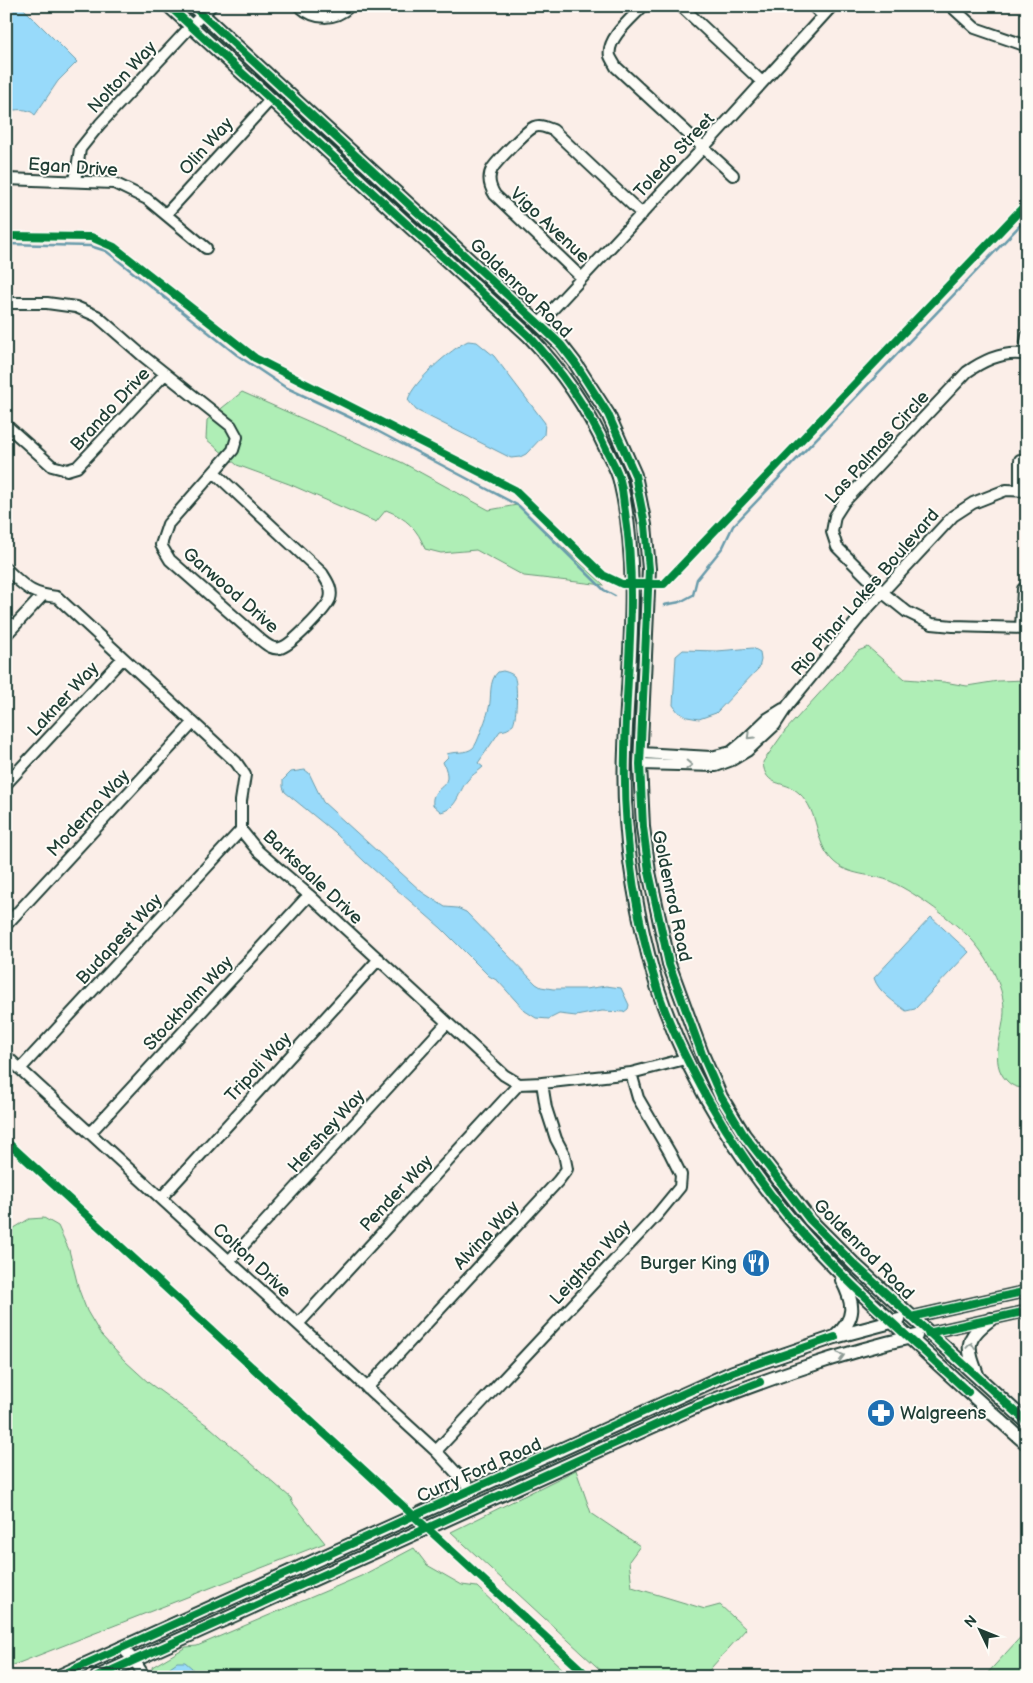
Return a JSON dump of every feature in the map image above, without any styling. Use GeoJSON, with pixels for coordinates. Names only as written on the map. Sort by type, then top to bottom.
{"type":"FeatureCollection","features":[{"type":"Feature","properties":{"kind":"main road","name":"Goldenrod Road"},"geometry":{"type":"LineString","coordinates":[[168,6],[528,335],[567,379],[596,426],[619,478],[628,529],[632,572],[624,752],[627,845],[642,929],[661,999],[685,1059],[732,1140],[753,1172],[787,1216],[838,1270],[892,1322],[1027,1444]]}},
{"type":"Feature","properties":{"kind":"main road","name":"Goldenrod Road"},"geometry":{"type":"LineString","coordinates":[[202,9],[539,324],[575,363],[608,414],[635,476],[645,525],[649,568],[641,758],[642,828],[653,892],[670,964],[694,1035],[722,1097],[751,1145],[810,1220],[928,1333],[1027,1422]]}},
{"type":"Feature","properties":{"kind":"main road"},"geometry":{"type":"LineString","coordinates":[[365,186],[374,185],[382,188],[404,208],[415,209]]}},
{"type":"Feature","properties":{"kind":"main road"},"geometry":{"type":"LineString","coordinates":[[613,464],[620,464],[641,504]]}},
{"type":"Feature","properties":{"kind":"main road"},"geometry":{"type":"LineString","coordinates":[[627,716],[631,725],[631,747],[641,758]]}},
{"type":"Feature","properties":{"kind":"main road"},"geometry":{"type":"LineString","coordinates":[[624,752],[641,799]]}},
{"type":"Feature","properties":{"kind":"main road"},"geometry":{"type":"LineString","coordinates":[[661,999],[680,1029],[685,1034],[694,1035]]}},
{"type":"Feature","properties":{"kind":"main road"},"geometry":{"type":"LineString","coordinates":[[685,1059],[697,1063],[709,1083],[722,1097]]}},
{"type":"Feature","properties":{"kind":"main road"},"geometry":{"type":"LineString","coordinates":[[835,1337],[843,1330],[850,1319],[852,1309],[851,1296],[838,1270]]}},
{"type":"Feature","properties":{"kind":"main road","name":"Curry Ford Road"},"geometry":{"type":"LineString","coordinates":[[57,1677],[733,1372],[835,1337],[912,1317]]}},
{"type":"Feature","properties":{"kind":"main road"},"geometry":{"type":"LineString","coordinates":[[979,1379],[969,1353],[969,1348],[972,1335],[991,1319]]}},
{"type":"Feature","properties":{"kind":"main road","name":"Curry Ford Road"},"geometry":{"type":"LineString","coordinates":[[97,1677],[111,1674],[134,1660],[691,1409],[751,1386],[836,1358],[928,1333]]}},
{"type":"Feature","properties":{"kind":"main road"},"geometry":{"type":"LineString","coordinates":[[489,1500],[489,1491],[492,1488],[615,1431],[629,1418]]}},
{"type":"Feature","properties":{"kind":"main road"},"geometry":{"type":"LineString","coordinates":[[1004,1424],[1027,1437]]}},
{"type":"Feature","properties":{"kind":"main road"},"geometry":{"type":"LineString","coordinates":[[307,1582],[321,1569],[459,1506],[467,1499],[472,1490]]}},
{"type":"Feature","properties":{"kind":"street"},"geometry":{"type":"LineString","coordinates":[[299,6],[307,14],[323,18],[336,16],[350,6]]}},
{"type":"Feature","properties":{"kind":"street"},"geometry":{"type":"LineString","coordinates":[[643,6],[614,38],[610,45],[610,56],[616,67],[734,175]]}},
{"type":"Feature","properties":{"kind":"street"},"geometry":{"type":"LineString","coordinates":[[681,6],[762,82]]}},
{"type":"Feature","properties":{"kind":"street"},"geometry":{"type":"LineString","coordinates":[[813,6],[823,16]]}},
{"type":"Feature","properties":{"kind":"street","name":"Toledo Street"},"geometry":{"type":"LineString","coordinates":[[539,324],[832,6]]}},
{"type":"Feature","properties":{"kind":"street"},"geometry":{"type":"LineString","coordinates":[[951,6],[975,28],[1027,46]]}},
{"type":"Feature","properties":{"kind":"street","name":"Nolton Way"},"geometry":{"type":"LineString","coordinates":[[75,180],[80,149],[100,124],[190,26],[202,9]]}},
{"type":"Feature","properties":{"kind":"street","name":"Olin Way"},"geometry":{"type":"LineString","coordinates":[[166,214],[270,99]]}},
{"type":"Feature","properties":{"kind":"street","name":"Vigo Avenue"},"geometry":{"type":"LineString","coordinates":[[582,278],[495,195],[490,188],[492,168],[526,133],[535,127],[542,126],[553,130],[642,214]]}},
{"type":"Feature","properties":{"kind":"street","name":"Egan Drive"},"geometry":{"type":"LineString","coordinates":[[6,179],[75,180],[114,183],[148,199],[206,248]]}},
{"type":"Feature","properties":{"kind":"street","name":"Garwood Drive"},"geometry":{"type":"LineString","coordinates":[[6,303],[47,303],[76,307],[96,316],[231,426],[236,437],[233,450],[168,524],[161,545],[170,560],[262,642],[270,648],[280,648],[291,642],[326,606],[330,597],[329,584],[322,573],[214,472]]}},
{"type":"Feature","properties":{"kind":"street"},"geometry":{"type":"LineString","coordinates":[[1025,355],[1027,336]]}},
{"type":"Feature","properties":{"kind":"street","name":"Las Palmas Circle"},"geometry":{"type":"LineString","coordinates":[[1024,628],[932,624],[907,612],[882,592],[837,547],[832,532],[835,516],[844,502],[967,372],[991,358],[1011,354],[1025,355]]}},
{"type":"Feature","properties":{"kind":"street","name":"Brando Drive"},"geometry":{"type":"LineString","coordinates":[[6,425],[52,466],[67,470],[77,467],[165,374]]}},
{"type":"Feature","properties":{"kind":"street"},"geometry":{"type":"LineString","coordinates":[[1020,460],[1024,491]]}},
{"type":"Feature","properties":{"kind":"street","name":"Rio Pinar Lakes Boulevard"},"geometry":{"type":"LineString","coordinates":[[641,758],[716,766],[732,760],[747,751],[775,725],[788,706],[882,592],[953,516],[973,503],[1006,490],[1024,491]]}},
{"type":"Feature","properties":{"kind":"street","name":"Barksdale Drive"},"geometry":{"type":"LineString","coordinates":[[6,569],[31,592],[57,597],[236,762],[245,775],[241,801],[241,830],[258,851],[309,895],[504,1075],[519,1084]]}},
{"type":"Feature","properties":{"kind":"street"},"geometry":{"type":"LineString","coordinates":[[1023,589],[1024,628]]}},
{"type":"Feature","properties":{"kind":"street"},"geometry":{"type":"LineString","coordinates":[[6,635],[43,595]]}},
{"type":"Feature","properties":{"kind":"street","name":"Lakner Way"},"geometry":{"type":"LineString","coordinates":[[6,784],[123,658]]}},
{"type":"Feature","properties":{"kind":"street","name":"Moderna Way"},"geometry":{"type":"LineString","coordinates":[[6,925],[193,723]]}},
{"type":"Feature","properties":{"kind":"street","name":"Budapest Way"},"geometry":{"type":"LineString","coordinates":[[20,1069],[241,830]]}},
{"type":"Feature","properties":{"kind":"street","name":"Stockholm Way"},"geometry":{"type":"LineString","coordinates":[[90,1133],[309,895]]}},
{"type":"Feature","properties":{"kind":"street","name":"Tripoli Way"},"geometry":{"type":"LineString","coordinates":[[160,1198],[379,959]]}},
{"type":"Feature","properties":{"kind":"street","name":"Hershey Way"},"geometry":{"type":"LineString","coordinates":[[229,1261],[447,1023]]}},
{"type":"Feature","properties":{"kind":"street","name":"Colton Drive"},"geometry":{"type":"LineString","coordinates":[[6,1056],[436,1451],[472,1490]]}},
{"type":"Feature","properties":{"kind":"street"},"geometry":{"type":"LineString","coordinates":[[519,1084],[631,1073],[685,1059]]}},
{"type":"Feature","properties":{"kind":"street","name":"Leighton Way"},"geometry":{"type":"LineString","coordinates":[[436,1451],[657,1215],[680,1187],[681,1175],[638,1098],[631,1073]]}},
{"type":"Feature","properties":{"kind":"street","name":"Alvina Way"},"geometry":{"type":"LineString","coordinates":[[367,1388],[567,1169],[564,1154],[556,1139],[546,1108],[542,1083]]}},
{"type":"Feature","properties":{"kind":"street","name":"Pender Way"},"geometry":{"type":"LineString","coordinates":[[298,1324],[519,1084]]}},
{"type":"Feature","properties":{"kind":"street","name":"Curry Ford Road"},"geometry":{"type":"LineString","coordinates":[[912,1317],[1027,1291]]}},
{"type":"Feature","properties":{"kind":"street","name":"Curry Ford Road"},"geometry":{"type":"LineString","coordinates":[[928,1333],[1027,1311]]}},
{"type":"Feature","properties":{"kind":"street"},"geometry":{"type":"LineString","coordinates":[[121,1648],[134,1660],[145,1677]]}},
{"type":"Feature","properties":{"kind":"street"},"geometry":{"type":"LineString","coordinates":[[106,1654],[111,1674]]}},
{"type":"Feature","properties":{"kind":"green space"},"geometry":{"type":"Polygon","coordinates":[[[242,392],[403,463],[489,510],[517,505],[604,585],[524,576],[476,550],[441,553],[425,549],[415,530],[393,513],[386,510],[376,522],[289,484],[237,465],[206,439],[207,420],[242,392]]]}},
{"type":"Feature","properties":{"kind":"green space"},"geometry":{"type":"Polygon","coordinates":[[[868,647],[905,679],[967,686],[998,681],[1027,680],[1027,1087],[1013,1086],[1001,1073],[998,1065],[998,1046],[1004,1017],[1003,999],[994,972],[978,947],[945,916],[902,887],[885,879],[853,872],[838,865],[826,853],[822,845],[814,818],[806,801],[793,789],[771,780],[765,771],[763,762],[785,731],[858,651],[868,647]]]}},
{"type":"Feature","properties":{"kind":"green space"},"geometry":{"type":"Polygon","coordinates":[[[44,1218],[58,1226],[69,1250],[79,1290],[87,1311],[101,1335],[149,1383],[211,1428],[291,1498],[292,1502],[325,1543],[6,1668],[6,1233],[29,1219],[44,1218]]]}},
{"type":"Feature","properties":{"kind":"green space"},"geometry":{"type":"Polygon","coordinates":[[[576,1470],[591,1513],[640,1546],[629,1561],[632,1587],[705,1609],[720,1605],[746,1629],[703,1677],[608,1677],[451,1532],[576,1470]]]}},
{"type":"Feature","properties":{"kind":"green space"},"geometry":{"type":"Polygon","coordinates":[[[414,1548],[427,1565],[462,1585],[477,1587],[571,1677],[153,1677],[152,1667],[186,1647],[197,1646],[361,1576],[414,1548]]]}},
{"type":"Feature","properties":{"kind":"green space"},"geometry":{"type":"Polygon","coordinates":[[[1027,1630],[1027,1677],[984,1677],[1027,1630]]]}},
{"type":"Feature","properties":{"kind":"water"},"geometry":{"type":"Polygon","coordinates":[[[6,6],[21,6],[77,62],[58,81],[35,115],[25,110],[6,111],[6,6]]]}},
{"type":"Feature","properties":{"kind":"water"},"geometry":{"type":"Polygon","coordinates":[[[468,341],[477,342],[494,356],[545,423],[544,435],[526,454],[520,457],[511,458],[416,410],[408,400],[417,385],[434,367],[452,351],[468,341]]]}},
{"type":"Feature","properties":{"kind":"water"},"geometry":{"type":"Polygon","coordinates":[[[753,648],[760,652],[759,668],[716,713],[699,719],[687,717],[678,712],[673,705],[676,656],[683,650],[717,651],[753,648]]]}},
{"type":"Feature","properties":{"kind":"water"},"geometry":{"type":"Polygon","coordinates":[[[503,671],[513,675],[515,680],[516,708],[513,724],[508,729],[500,731],[478,763],[483,767],[464,785],[451,807],[441,812],[433,805],[433,798],[447,778],[443,762],[448,757],[447,754],[467,751],[475,745],[484,725],[490,704],[493,680],[498,672],[503,671]]]}},
{"type":"Feature","properties":{"kind":"water"},"geometry":{"type":"Polygon","coordinates":[[[305,770],[309,773],[323,802],[422,892],[445,907],[457,908],[466,912],[536,984],[553,989],[585,989],[606,986],[621,988],[629,1005],[628,1009],[624,1012],[602,1011],[576,1016],[559,1014],[549,1019],[536,1018],[525,1011],[498,981],[489,976],[441,928],[365,862],[334,832],[285,792],[283,780],[291,772],[305,770]]]}},
{"type":"Feature","properties":{"kind":"water"},"geometry":{"type":"Polygon","coordinates":[[[931,917],[969,952],[915,1009],[906,1011],[879,988],[874,978],[931,917]]]}},
{"type":"Feature","properties":{"kind":"water"},"geometry":{"type":"Polygon","coordinates":[[[177,1662],[185,1662],[192,1668],[193,1677],[169,1677],[170,1667],[177,1662]]]}},
{"type":"Feature","properties":{"kind":"waterway"},"geometry":{"type":"LineString","coordinates":[[664,605],[680,602],[693,595],[697,579],[723,547],[733,526],[1027,218]]}},
{"type":"Feature","properties":{"kind":"waterway"},"geometry":{"type":"LineString","coordinates":[[6,244],[90,246],[106,251],[237,355],[285,387],[366,425],[519,506],[604,590],[615,596]]}},
{"type":"Feature","properties":{"kind":"cycle path"},"geometry":{"type":"LineString","coordinates":[[169,6],[528,335],[562,375],[590,418],[618,473],[629,542],[631,602],[625,753],[626,815],[637,907],[651,968],[670,1024],[709,1101],[745,1160],[765,1188],[829,1262],[968,1392]]}},
{"type":"Feature","properties":{"kind":"cycle path"},"geometry":{"type":"LineString","coordinates":[[193,6],[561,345],[608,414],[635,475],[645,525],[649,569],[640,764],[643,827],[649,872],[669,964],[702,1054],[721,1097],[744,1135],[810,1220],[854,1264],[1027,1422]]}},
{"type":"Feature","properties":{"kind":"cycle path"},"geometry":{"type":"LineString","coordinates":[[6,236],[91,237],[114,247],[255,358],[515,490],[603,575],[622,584],[664,584],[1027,203]]}},
{"type":"Feature","properties":{"kind":"cycle path"},"geometry":{"type":"LineString","coordinates":[[6,1141],[589,1677]]}},
{"type":"Feature","properties":{"kind":"cycle path"},"geometry":{"type":"LineString","coordinates":[[911,1317],[1027,1291]]}},
{"type":"Feature","properties":{"kind":"cycle path"},"geometry":{"type":"LineString","coordinates":[[928,1333],[1027,1311]]}},
{"type":"Feature","properties":{"kind":"cycle path"},"geometry":{"type":"LineString","coordinates":[[57,1677],[687,1392],[733,1372],[835,1337]]}},
{"type":"Feature","properties":{"kind":"cycle path"},"geometry":{"type":"LineString","coordinates":[[97,1677],[691,1409],[760,1382]]}},
{"type":"Feature","properties":{"kind":"place","name":"Burger King"},"geometry":{"type":"Point","coordinates":[756,1263]}},
{"type":"Feature","properties":{"kind":"place","name":"Walgreens"},"geometry":{"type":"Point","coordinates":[881,1413]}}]}
